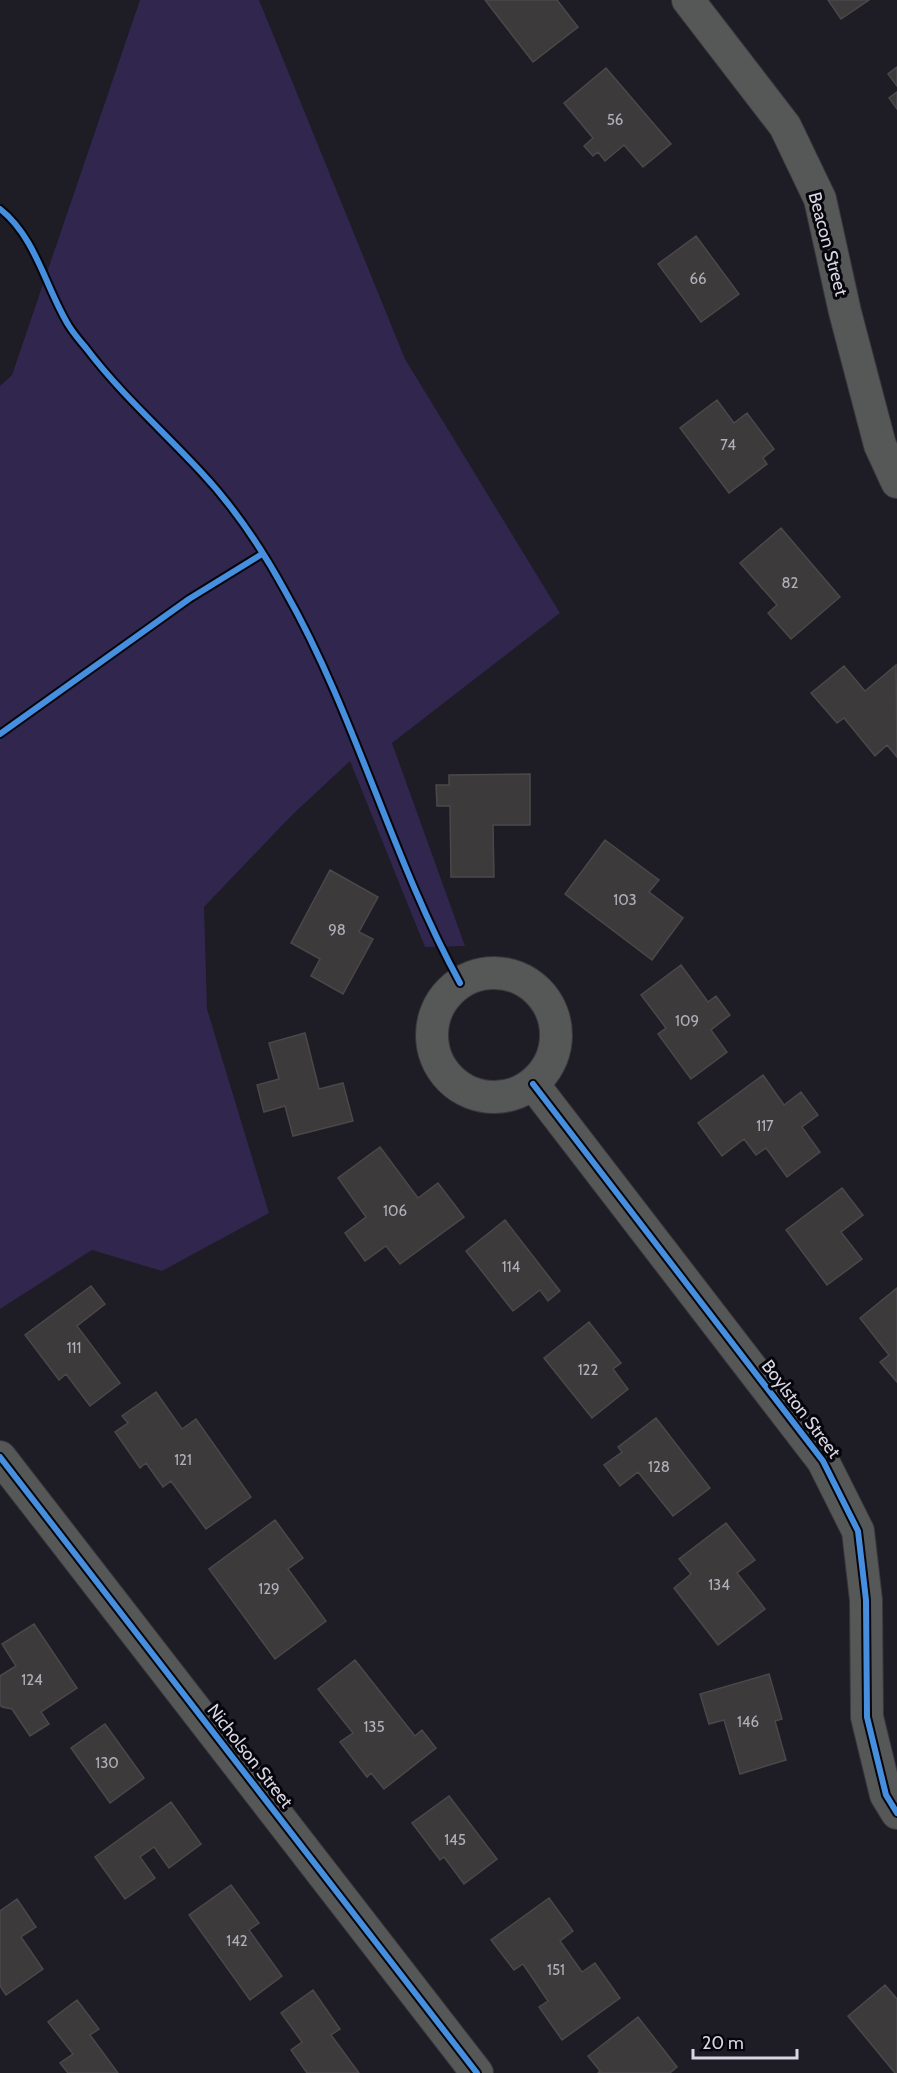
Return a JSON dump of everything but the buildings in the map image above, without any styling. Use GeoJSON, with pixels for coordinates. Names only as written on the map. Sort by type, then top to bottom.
{"type":"FeatureCollection","features":[{"type":"Feature","properties":{"kind":"street","name":"Beacon Street"},"geometry":{"type":"LineString","coordinates":[[688,0],[785,126],[820,199],[845,312],[880,445],[897,482]]}},
{"type":"Feature","properties":{"kind":"street","name":"Boylston Street"},"geometry":{"type":"LineString","coordinates":[[533,1084],[823,1461],[858,1531],[866,1600],[867,1717],[886,1795],[897,1813]]}},
{"type":"Feature","properties":{"kind":"street","name":"Nicholson Street"},"geometry":{"type":"LineString","coordinates":[[0,1457],[477,2073]]}},
{"type":"Feature","properties":{"kind":"shaded area"},"geometry":{"type":"Polygon","coordinates":[[[140,0],[259,0],[405,359],[560,613],[392,743],[465,946],[425,947],[350,761],[291,816],[204,907],[207,1009],[269,1213],[162,1271],[92,1250],[0,1309],[0,386],[12,375],[140,0]]]}},
{"type":"Feature","properties":{"kind":"cycle path"},"geometry":{"type":"LineString","coordinates":[[0,209],[23,234],[32,249],[75,335],[113,381],[225,499],[276,575],[333,687],[414,886],[460,983]]}},
{"type":"Feature","properties":{"kind":"cycle path"},"geometry":{"type":"LineString","coordinates":[[0,734],[189,599],[262,554]]}},
{"type":"Feature","properties":{"kind":"cycle path"},"geometry":{"type":"LineString","coordinates":[[533,1084],[823,1461],[858,1531],[866,1600],[867,1717],[886,1795],[897,1813]]}},
{"type":"Feature","properties":{"kind":"cycle path"},"geometry":{"type":"LineString","coordinates":[[0,1457],[477,2073]]}}]}
